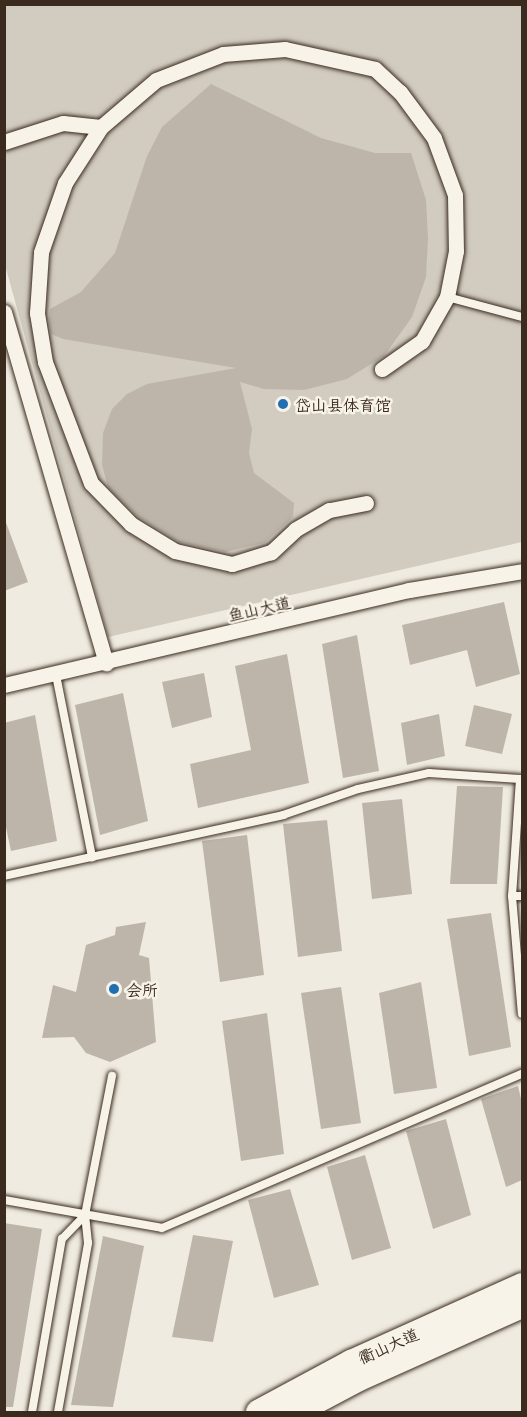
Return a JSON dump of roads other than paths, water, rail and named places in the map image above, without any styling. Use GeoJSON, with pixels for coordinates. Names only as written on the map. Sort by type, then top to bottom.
{"type":"FeatureCollection","features":[{"type":"Feature","properties":{"kind":"main road","name":"衢山大道"},"geometry":{"type":"LineString","coordinates":[[258,1413],[351,1362],[522,1286]]}},
{"type":"Feature","properties":{"kind":"main road","name":"衢山大道"},"geometry":{"type":"LineString","coordinates":[[297,1413],[359,1379],[522,1306]]}},
{"type":"Feature","properties":{"kind":"street"},"geometry":{"type":"LineString","coordinates":[[366,503],[329,510],[295,530],[271,552],[232,564],[175,551],[131,524],[91,483],[45,362],[38,313],[41,252],[65,183],[101,127],[156,80],[223,54],[285,49],[375,69],[400,92],[434,138],[455,195],[456,251],[447,297],[422,341],[382,369]]}},
{"type":"Feature","properties":{"kind":"street"},"geometry":{"type":"LineString","coordinates":[[4,142],[63,123],[101,127]]}},
{"type":"Feature","properties":{"kind":"street"},"geometry":{"type":"LineString","coordinates":[[4,312],[106,663]]}},
{"type":"Feature","properties":{"kind":"street","name":"鱼山大道"},"geometry":{"type":"LineString","coordinates":[[4,685],[56,675],[409,591],[522,571]]}},
{"type":"Feature","properties":{"kind":"lane"},"geometry":{"type":"LineString","coordinates":[[447,297],[522,317]]}},
{"type":"Feature","properties":{"kind":"lane"},"geometry":{"type":"LineString","coordinates":[[56,675],[92,857]]}},
{"type":"Feature","properties":{"kind":"lane"},"geometry":{"type":"LineString","coordinates":[[4,876],[283,815],[358,789],[429,773],[520,779],[512,896],[522,1014]]}},
{"type":"Feature","properties":{"kind":"lane"},"geometry":{"type":"LineString","coordinates":[[512,896],[522,896]]}},
{"type":"Feature","properties":{"kind":"lane"},"geometry":{"type":"LineString","coordinates":[[4,1200],[162,1228],[522,1074]]}},
{"type":"Feature","properties":{"kind":"lane"},"geometry":{"type":"LineString","coordinates":[[58,1413],[87,1243],[86,1215],[112,1076]]}},
{"type":"Feature","properties":{"kind":"lane"},"geometry":{"type":"LineString","coordinates":[[32,1413],[62,1239],[86,1215]]}},
{"type":"Feature","properties":{"kind":"place","name":"岱山县体育馆"},"geometry":{"type":"Point","coordinates":[283,404]}},
{"type":"Feature","properties":{"kind":"place","name":"会所"},"geometry":{"type":"Point","coordinates":[114,989]}}]}
